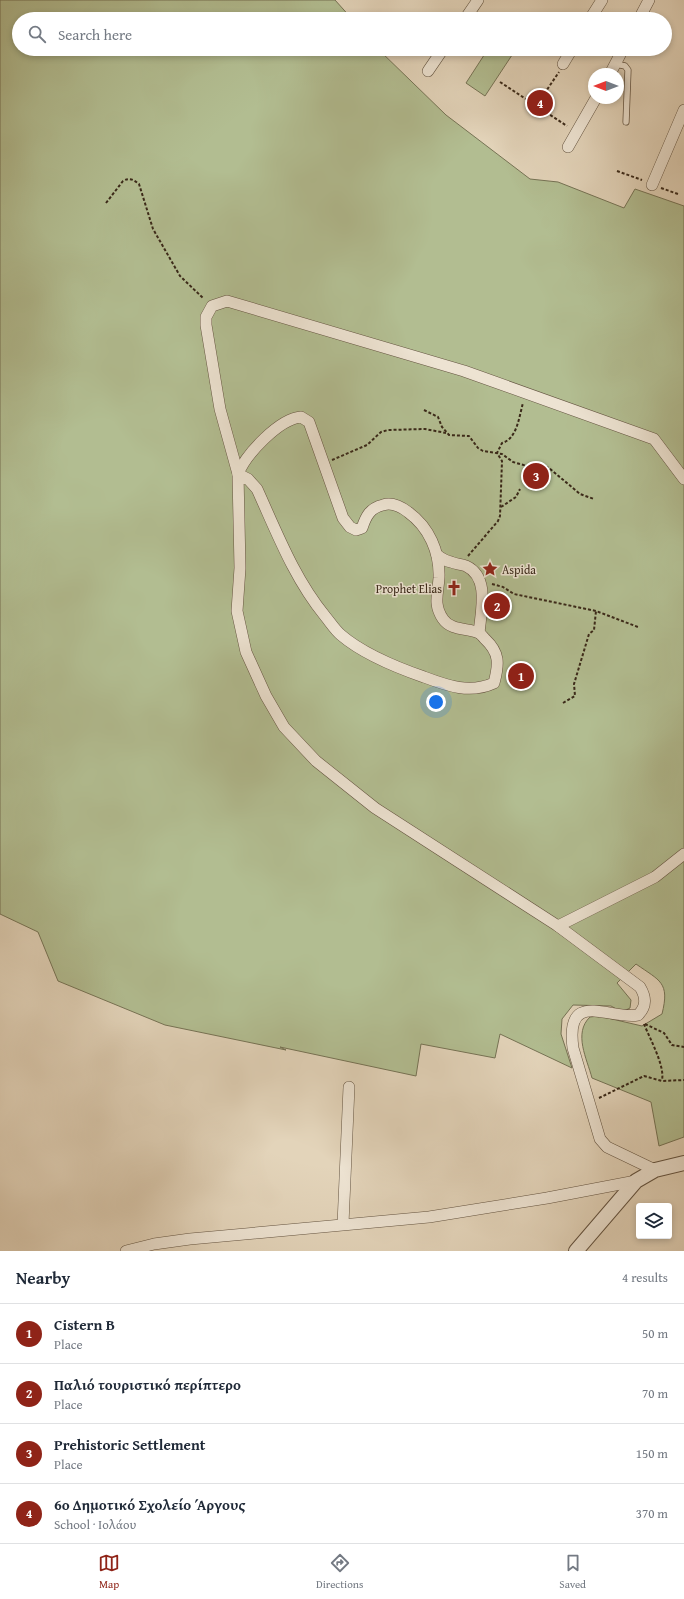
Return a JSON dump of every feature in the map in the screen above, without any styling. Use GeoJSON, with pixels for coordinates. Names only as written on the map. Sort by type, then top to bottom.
{"type":"FeatureCollection","features":[{"type":"Feature","properties":{"kind":"street"},"geometry":{"type":"LineString","coordinates":[[470,12],[478,0]]}},
{"type":"Feature","properties":{"kind":"street"},"geometry":{"type":"LineString","coordinates":[[594,12],[602,0]]}},
{"type":"Feature","properties":{"kind":"street"},"geometry":{"type":"LineString","coordinates":[[643,12],[649,0]]}},
{"type":"Feature","properties":{"kind":"street"},"geometry":{"type":"LineString","coordinates":[[428,71],[439,56]]}},
{"type":"Feature","properties":{"kind":"street"},"geometry":{"type":"LineString","coordinates":[[560,69],[568,56]]}},
{"type":"Feature","properties":{"kind":"street"},"geometry":{"type":"LineString","coordinates":[[614,68],[620,56]]}},
{"type":"Feature","properties":{"kind":"street"},"geometry":{"type":"LineString","coordinates":[[568,147],[593,104]]}},
{"type":"Feature","properties":{"kind":"street"},"geometry":{"type":"LineString","coordinates":[[652,185],[684,110]]}},
{"type":"Feature","properties":{"kind":"street"},"geometry":{"type":"LineString","coordinates":[[655,1170],[608,1147],[597,1133],[572,1048],[571,1038],[576,1020],[580,1015],[592,1010],[641,1019],[645,995],[640,987],[558,926],[375,808],[316,761],[284,727],[266,696],[246,652],[237,611],[240,568],[238,474],[220,409],[206,317],[212,306],[227,301],[234,302],[464,372],[526,393],[654,439],[684,479]]}},
{"type":"Feature","properties":{"kind":"street"},"geometry":{"type":"LineString","coordinates":[[302,417],[310,422],[343,518],[350,528],[356,530],[362,528],[370,510],[384,504],[392,504],[401,507],[424,526],[437,555],[439,577],[435,600],[443,619],[460,630],[479,633],[495,648],[498,668],[494,683],[482,688],[453,688],[415,674],[372,654],[340,635],[316,605],[292,567],[257,488],[248,479],[238,474],[246,458],[266,438],[295,418],[302,417]]}},
{"type":"Feature","properties":{"kind":"street"},"geometry":{"type":"LineString","coordinates":[[437,555],[450,562],[464,565],[475,571],[481,584],[482,607],[479,633]]}},
{"type":"Feature","properties":{"kind":"street"},"geometry":{"type":"LineString","coordinates":[[558,926],[655,877],[684,854]]}},
{"type":"Feature","properties":{"kind":"street"},"geometry":{"type":"LineString","coordinates":[[343,1224],[349,1087]]}},
{"type":"Feature","properties":{"kind":"street"},"geometry":{"type":"LineString","coordinates":[[126,1251],[154,1244],[190,1239],[429,1217],[547,1198],[636,1181],[655,1170],[684,1163]]}},
{"type":"Feature","properties":{"kind":"street"},"geometry":{"type":"LineString","coordinates":[[576,1251],[636,1181]]}},
{"type":"Feature","properties":{"kind":"lane"},"geometry":{"type":"LineString","coordinates":[[616,64],[625,66],[628,70],[626,122]]}},
{"type":"Feature","properties":{"kind":"path"},"geometry":{"type":"LineString","coordinates":[[536,106],[560,69]]}},
{"type":"Feature","properties":{"kind":"path"},"geometry":{"type":"LineString","coordinates":[[500,82],[577,132]]}},
{"type":"Feature","properties":{"kind":"path"},"geometry":{"type":"LineString","coordinates":[[617,171],[678,194]]}},
{"type":"Feature","properties":{"kind":"path"},"geometry":{"type":"LineString","coordinates":[[106,204],[123,181],[128,179],[134,180],[139,184],[153,229],[180,276],[191,288],[212,306]]}},
{"type":"Feature","properties":{"kind":"path"},"geometry":{"type":"LineString","coordinates":[[497,454],[502,443],[508,441],[512,436],[526,393]]}},
{"type":"Feature","properties":{"kind":"path"},"geometry":{"type":"LineString","coordinates":[[424,410],[438,417],[446,433]]}},
{"type":"Feature","properties":{"kind":"path"},"geometry":{"type":"LineString","coordinates":[[324,464],[367,445],[381,432],[388,430],[425,428],[449,435],[469,436],[478,448],[497,454],[502,454],[513,462],[534,468],[540,465],[549,468],[580,494],[594,499]]}},
{"type":"Feature","properties":{"kind":"path"},"geometry":{"type":"LineString","coordinates":[[464,565],[469,554],[498,521],[501,507],[502,461],[497,454]]}},
{"type":"Feature","properties":{"kind":"path"},"geometry":{"type":"LineString","coordinates":[[501,507],[516,497],[520,489]]}},
{"type":"Feature","properties":{"kind":"path"},"geometry":{"type":"LineString","coordinates":[[481,584],[503,587],[514,594],[596,611],[638,627]]}},
{"type":"Feature","properties":{"kind":"path"},"geometry":{"type":"LineString","coordinates":[[563,703],[574,696],[574,684],[589,634],[594,630],[596,611]]}},
{"type":"Feature","properties":{"kind":"path"},"geometry":{"type":"LineString","coordinates":[[641,1019],[664,1033],[672,1045],[684,1047]]}},
{"type":"Feature","properties":{"kind":"path"},"geometry":{"type":"LineString","coordinates":[[641,1019],[661,1066],[663,1074],[662,1081]]}},
{"type":"Feature","properties":{"kind":"path"},"geometry":{"type":"LineString","coordinates":[[589,1106],[601,1097],[644,1076],[662,1081],[684,1080]]}},
{"type":"Feature","properties":{"kind":"green space"},"geometry":{"type":"Polygon","coordinates":[[[0,0],[335,0],[346,12],[12,12],[12,56],[385,56],[446,115],[530,179],[558,182],[624,208],[635,189],[684,206],[684,1137],[659,1146],[651,1102],[592,1078],[585,1055],[582,1031],[585,1023],[590,1017],[599,1016],[642,1026],[662,1014],[665,995],[661,983],[636,964],[617,983],[631,1000],[630,1008],[622,1012],[611,1006],[573,1005],[562,1019],[561,1034],[572,1068],[500,1034],[495,1058],[421,1044],[416,1076],[280,1047],[286,1050],[165,1025],[58,981],[38,932],[0,914],[0,0]]]}},
{"type":"Feature","properties":{"kind":"green space"},"geometry":{"type":"Polygon","coordinates":[[[483,56],[511,56],[485,96],[466,83],[483,56]]]}},
{"type":"Feature","properties":{"kind":"place","name":"6ο Δημοτικό Σχολείο Άργους"},"geometry":{"type":"Point","coordinates":[540,103]}},
{"type":"Feature","properties":{"kind":"place","name":"Prehistoric Settlement"},"geometry":{"type":"Point","coordinates":[536,476]}},
{"type":"Feature","properties":{"kind":"place","name":"Aspida"},"geometry":{"type":"Point","coordinates":[490,569]}},
{"type":"Feature","properties":{"kind":"place","name":"Prophet Elias"},"geometry":{"type":"Point","coordinates":[454,588]}},
{"type":"Feature","properties":{"kind":"place","name":"Παλιό τουριστικό περίπτερο"},"geometry":{"type":"Point","coordinates":[497,606]}},
{"type":"Feature","properties":{"kind":"place","name":"Cistern B"},"geometry":{"type":"Point","coordinates":[521,676]}}]}
